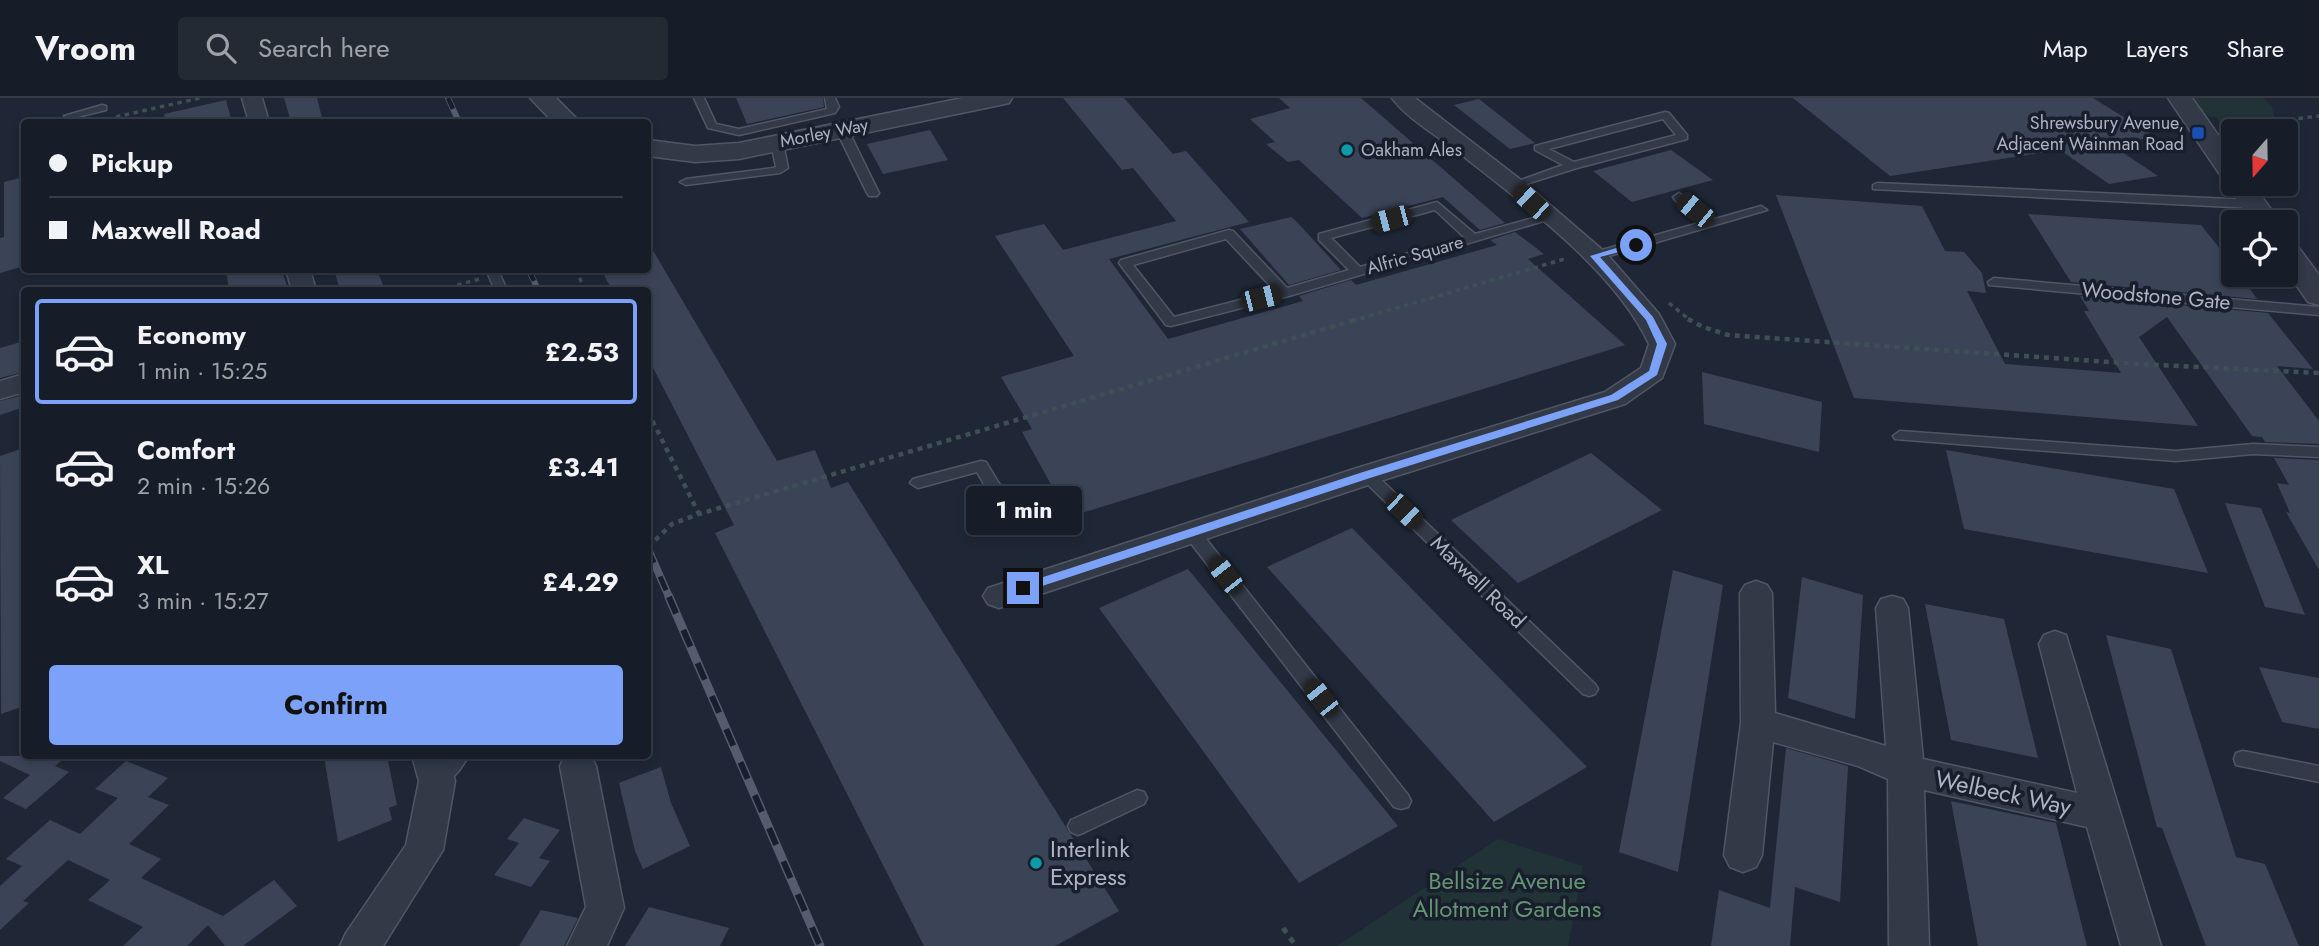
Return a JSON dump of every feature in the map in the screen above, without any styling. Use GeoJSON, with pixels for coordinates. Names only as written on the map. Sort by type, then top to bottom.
{"type":"FeatureCollection","features":[{"type":"Feature","properties":{"kind":"street"},"geometry":{"type":"LineString","coordinates":[[252,98],[258,119]]}},
{"type":"Feature","properties":{"kind":"street"},"geometry":{"type":"LineString","coordinates":[[542,98],[564,119]]}},
{"type":"Feature","properties":{"kind":"street","name":"Morley Way"},"geometry":{"type":"LineString","coordinates":[[651,148],[695,154],[739,151],[1000,98]]}},
{"type":"Feature","properties":{"kind":"street"},"geometry":{"type":"LineString","coordinates":[[999,596],[1367,475],[1615,398],[1653,372],[1662,344],[1650,319],[1513,185],[1402,98]]}},
{"type":"Feature","properties":{"kind":"street"},"geometry":{"type":"LineString","coordinates":[[2180,98],[2221,158]]}},
{"type":"Feature","properties":{"kind":"street"},"geometry":{"type":"LineString","coordinates":[[2298,267],[2319,296]]}},
{"type":"Feature","properties":{"kind":"street"},"geometry":{"type":"LineString","coordinates":[[0,390],[21,384]]}},
{"type":"Feature","properties":{"kind":"street"},"geometry":{"type":"LineString","coordinates":[[1743,855],[1758,723],[1756,593]]}},
{"type":"Feature","properties":{"kind":"street","name":"Welbeck Way"},"geometry":{"type":"LineString","coordinates":[[1892,608],[1906,771],[1909,946]]}},
{"type":"Feature","properties":{"kind":"street","name":"Welbeck Way"},"geometry":{"type":"LineString","coordinates":[[2055,645],[2101,814],[2141,946]]}},
{"type":"Feature","properties":{"kind":"street","name":"Welbeck Way"},"geometry":{"type":"LineString","coordinates":[[1758,723],[1866,753],[1906,771],[2101,814]]}},
{"type":"Feature","properties":{"kind":"street"},"geometry":{"type":"LineString","coordinates":[[372,944],[424,850],[442,764]]}},
{"type":"Feature","properties":{"kind":"street"},"geometry":{"type":"LineString","coordinates":[[578,766],[605,908],[587,946]]}},
{"type":"Feature","properties":{"kind":"lane"},"geometry":{"type":"LineString","coordinates":[[699,98],[712,126],[739,132],[831,111],[834,107],[830,98]]}},
{"type":"Feature","properties":{"kind":"lane"},"geometry":{"type":"LineString","coordinates":[[69,116],[102,109]]}},
{"type":"Feature","properties":{"kind":"lane"},"geometry":{"type":"LineString","coordinates":[[1513,185],[1683,137],[1665,114],[1539,148],[1573,166]]}},
{"type":"Feature","properties":{"kind":"lane"},"geometry":{"type":"LineString","coordinates":[[842,130],[873,193]]}},
{"type":"Feature","properties":{"kind":"lane"},"geometry":{"type":"LineString","coordinates":[[686,182],[776,171],[782,168],[777,143]]}},
{"type":"Feature","properties":{"kind":"lane"},"geometry":{"type":"LineString","coordinates":[[1877,187],[2252,203]]}},
{"type":"Feature","properties":{"kind":"lane"},"geometry":{"type":"LineString","coordinates":[[1679,197],[1712,223]]}},
{"type":"Feature","properties":{"kind":"lane","name":"Alfric Square"},"geometry":{"type":"LineString","coordinates":[[1357,271],[1323,237],[1437,206],[1473,238]]}},
{"type":"Feature","properties":{"kind":"lane"},"geometry":{"type":"LineString","coordinates":[[1584,256],[1761,209]]}},
{"type":"Feature","properties":{"kind":"lane","name":"Alfric Square"},"geometry":{"type":"LineString","coordinates":[[1284,293],[1229,234],[1125,263],[1171,322],[1284,293],[1548,218]]}},
{"type":"Feature","properties":{"kind":"lane","name":"Woodstone Gate"},"geometry":{"type":"LineString","coordinates":[[1994,282],[2319,311]]}},
{"type":"Feature","properties":{"kind":"lane"},"geometry":{"type":"LineString","coordinates":[[1900,436],[2176,456],[2253,449],[2319,452]]}},
{"type":"Feature","properties":{"kind":"lane"},"geometry":{"type":"LineString","coordinates":[[918,483],[981,466],[1014,522]]}},
{"type":"Feature","properties":{"kind":"lane","name":"Maxwell Road"},"geometry":{"type":"LineString","coordinates":[[1367,475],[1589,689]]}},
{"type":"Feature","properties":{"kind":"lane"},"geometry":{"type":"LineString","coordinates":[[1193,534],[1401,801]]}},
{"type":"Feature","properties":{"kind":"lane"},"geometry":{"type":"LineString","coordinates":[[2243,759],[2319,774]]}},
{"type":"Feature","properties":{"kind":"lane"},"geometry":{"type":"LineString","coordinates":[[1078,826],[1137,798]]}},
{"type":"Feature","properties":{"kind":"path"},"geometry":{"type":"LineString","coordinates":[[102,109],[200,98]]}},
{"type":"Feature","properties":{"kind":"path"},"geometry":{"type":"LineString","coordinates":[[2218,128],[2319,116]]}},
{"type":"Feature","properties":{"kind":"path"},"geometry":{"type":"LineString","coordinates":[[651,544],[672,524],[699,514],[909,450],[1584,256]]}},
{"type":"Feature","properties":{"kind":"path"},"geometry":{"type":"LineString","coordinates":[[1663,297],[1682,317],[1699,327],[1728,335],[2137,364],[2319,373]]}},
{"type":"Feature","properties":{"kind":"path"},"geometry":{"type":"LineString","coordinates":[[651,418],[699,514]]}},
{"type":"Feature","properties":{"kind":"path"},"geometry":{"type":"LineString","coordinates":[[1283,928],[1296,946]]}},
{"type":"Feature","properties":{"kind":"green space"},"geometry":{"type":"Polygon","coordinates":[[[2192,98],[2264,98],[2272,107],[2275,119],[2221,119],[2221,124],[2216,117],[2203,116],[2192,98]]]}},
{"type":"Feature","properties":{"kind":"green space","name":"Bellsize Avenue Allotment Gardens"},"geometry":{"type":"Polygon","coordinates":[[[1498,839],[1583,866],[1568,946],[1337,946],[1498,839]]]}},
{"type":"Feature","properties":{"kind":"building"},"geometry":{"type":"Polygon","coordinates":[[[284,98],[317,98],[322,119],[290,119],[284,98]]]}},
{"type":"Feature","properties":{"kind":"building"},"geometry":{"type":"Polygon","coordinates":[[[736,98],[823,98],[824,107],[747,124],[736,98]]]}},
{"type":"Feature","properties":{"kind":"building"},"geometry":{"type":"Polygon","coordinates":[[[1063,98],[1124,98],[1173,154],[1186,151],[1249,222],[1109,259],[1168,339],[1303,301],[1299,296],[1351,280],[1356,285],[1497,245],[1490,240],[1515,232],[1544,254],[1528,259],[1625,345],[1069,517],[1022,432],[1032,429],[1001,377],[1074,356],[995,236],[1044,224],[1063,250],[1176,221],[1133,168],[1122,170],[1063,98]]]}},
{"type":"Feature","properties":{"kind":"building"},"geometry":{"type":"Polygon","coordinates":[[[1279,98],[1361,98],[1505,223],[1480,230],[1443,197],[1362,218],[1299,160],[1288,162],[1266,144],[1275,142],[1250,119],[1290,108],[1279,98]]]}},
{"type":"Feature","properties":{"kind":"building"},"geometry":{"type":"Polygon","coordinates":[[[1793,98],[2093,98],[2156,137],[2110,144],[2158,176],[2109,184],[2060,150],[1890,176],[1793,98]]]}},
{"type":"Feature","properties":{"kind":"building"},"geometry":{"type":"Polygon","coordinates":[[[1479,99],[1535,143],[1510,149],[1454,105],[1479,99]]]}},
{"type":"Feature","properties":{"kind":"building"},"geometry":{"type":"Polygon","coordinates":[[[226,100],[231,119],[165,119],[164,114],[226,100]]]}},
{"type":"Feature","properties":{"kind":"building"},"geometry":{"type":"Polygon","coordinates":[[[930,130],[948,160],[883,174],[867,144],[930,130]]]}},
{"type":"Feature","properties":{"kind":"building"},"geometry":{"type":"Polygon","coordinates":[[[1671,150],[1713,180],[1632,202],[1593,171],[1671,150]]]}},
{"type":"Feature","properties":{"kind":"building"},"geometry":{"type":"Polygon","coordinates":[[[21,178],[21,267],[0,273],[0,238],[4,237],[4,182],[21,178]]]}},
{"type":"Feature","properties":{"kind":"building"},"geometry":{"type":"Polygon","coordinates":[[[1776,195],[1922,206],[1945,251],[1964,252],[1982,273],[1986,293],[1967,291],[2005,364],[2121,373],[2084,311],[2089,311],[2080,296],[2268,313],[2313,369],[2277,366],[2319,421],[2319,444],[2265,442],[2262,437],[2252,436],[2167,317],[2139,337],[2198,426],[1854,398],[1776,195]]]}},
{"type":"Feature","properties":{"kind":"building"},"geometry":{"type":"Polygon","coordinates":[[[2028,214],[2201,225],[2221,250],[2221,287],[2248,287],[2257,299],[2071,282],[2028,214]]]}},
{"type":"Feature","properties":{"kind":"building"},"geometry":{"type":"Polygon","coordinates":[[[1291,217],[1341,270],[1289,285],[1240,229],[1291,217]]]}},
{"type":"Feature","properties":{"kind":"building"},"geometry":{"type":"Polygon","coordinates":[[[651,247],[777,461],[815,450],[831,488],[848,482],[1119,911],[1055,946],[924,946],[715,533],[734,525],[651,364],[651,287],[610,287],[604,275],[651,273],[651,247]]]}},
{"type":"Feature","properties":{"kind":"building"},"geometry":{"type":"Polygon","coordinates":[[[226,273],[283,273],[287,287],[229,287],[226,273]]]}},
{"type":"Feature","properties":{"kind":"building"},"geometry":{"type":"Polygon","coordinates":[[[335,273],[378,273],[384,287],[339,287],[335,273]]]}},
{"type":"Feature","properties":{"kind":"building"},"geometry":{"type":"Polygon","coordinates":[[[21,342],[21,373],[0,378],[0,348],[21,342]]]}},
{"type":"Feature","properties":{"kind":"building"},"geometry":{"type":"Polygon","coordinates":[[[1702,372],[1822,402],[1819,452],[1704,424],[1702,372]]]}},
{"type":"Feature","properties":{"kind":"building"},"geometry":{"type":"Polygon","coordinates":[[[21,396],[21,408],[0,415],[0,401],[21,396]]]}},
{"type":"Feature","properties":{"kind":"building"},"geometry":{"type":"Polygon","coordinates":[[[21,449],[21,707],[1,714],[0,456],[21,449]]]}},
{"type":"Feature","properties":{"kind":"building"},"geometry":{"type":"Polygon","coordinates":[[[1946,450],[2174,489],[2208,573],[1964,529],[1946,450]]]}},
{"type":"Feature","properties":{"kind":"building"},"geometry":{"type":"Polygon","coordinates":[[[1591,453],[1662,510],[1518,583],[1451,520],[1591,453]]]}},
{"type":"Feature","properties":{"kind":"building"},"geometry":{"type":"Polygon","coordinates":[[[2274,458],[2319,460],[2319,570],[2286,512],[2290,513],[2277,483],[2289,485],[2274,458]]]}},
{"type":"Feature","properties":{"kind":"building"},"geometry":{"type":"Polygon","coordinates":[[[2225,503],[2261,508],[2305,615],[2265,607],[2225,503]]]}},
{"type":"Feature","properties":{"kind":"building"},"geometry":{"type":"Polygon","coordinates":[[[1352,528],[1587,767],[1494,822],[1267,567],[1352,528]]]}},
{"type":"Feature","properties":{"kind":"building"},"geometry":{"type":"Polygon","coordinates":[[[1188,569],[1398,826],[1299,883],[1099,608],[1188,569]]]}},
{"type":"Feature","properties":{"kind":"building"},"geometry":{"type":"Polygon","coordinates":[[[1673,570],[1723,585],[1678,872],[1619,852],[1673,570]]]}},
{"type":"Feature","properties":{"kind":"building"},"geometry":{"type":"Polygon","coordinates":[[[1802,577],[1863,595],[1855,719],[1788,698],[1802,577]]]}},
{"type":"Feature","properties":{"kind":"building"},"geometry":{"type":"Polygon","coordinates":[[[1925,604],[2004,619],[2038,758],[1951,740],[1925,604]]]}},
{"type":"Feature","properties":{"kind":"building"},"geometry":{"type":"Polygon","coordinates":[[[2106,635],[2171,649],[2236,857],[2265,864],[2299,946],[2206,946],[2162,828],[2157,827],[2106,635]]]}},
{"type":"Feature","properties":{"kind":"building"},"geometry":{"type":"Polygon","coordinates":[[[2259,667],[2319,678],[2319,729],[2282,722],[2259,667]]]}},
{"type":"Feature","properties":{"kind":"building"},"geometry":{"type":"Polygon","coordinates":[[[1786,748],[1848,766],[1840,902],[1795,887],[1790,946],[1711,946],[1719,890],[1770,908],[1786,748]]]}},
{"type":"Feature","properties":{"kind":"building"},"geometry":{"type":"Polygon","coordinates":[[[0,756],[63,759],[55,766],[69,772],[26,809],[3,798],[30,775],[0,761],[0,756]]]}},
{"type":"Feature","properties":{"kind":"building"},"geometry":{"type":"Polygon","coordinates":[[[324,759],[388,759],[397,805],[389,808],[392,820],[338,842],[324,759]]]}},
{"type":"Feature","properties":{"kind":"building"},"geometry":{"type":"Polygon","coordinates":[[[126,761],[168,778],[148,797],[169,805],[129,844],[161,859],[141,878],[223,916],[274,880],[297,906],[243,946],[225,946],[208,925],[187,946],[123,946],[143,927],[88,900],[110,880],[68,860],[23,901],[29,903],[0,930],[0,886],[22,866],[6,859],[50,820],[80,834],[118,798],[95,789],[126,761]]]}},
{"type":"Feature","properties":{"kind":"building"},"geometry":{"type":"Polygon","coordinates":[[[661,767],[671,803],[690,846],[643,869],[635,851],[619,783],[661,767]]]}},
{"type":"Feature","properties":{"kind":"building"},"geometry":{"type":"Polygon","coordinates":[[[1951,801],[2056,823],[2087,946],[1978,946],[1951,801]]]}},
{"type":"Feature","properties":{"kind":"building"},"geometry":{"type":"Polygon","coordinates":[[[524,818],[560,830],[539,858],[550,861],[531,887],[494,875],[519,843],[507,839],[524,818]]]}},
{"type":"Feature","properties":{"kind":"building"},"geometry":{"type":"Polygon","coordinates":[[[649,907],[729,928],[720,946],[625,946],[649,907]]]}},
{"type":"Feature","properties":{"kind":"building"},"geometry":{"type":"Polygon","coordinates":[[[541,910],[578,918],[564,946],[519,946],[541,910]]]}},
{"type":"Feature","properties":{"kind":"railway"},"geometry":{"type":"LineString","coordinates":[[448,98],[458,119]]}},
{"type":"Feature","properties":{"kind":"railway"},"geometry":{"type":"LineString","coordinates":[[530,273],[537,287]]}},
{"type":"Feature","properties":{"kind":"railway"},"geometry":{"type":"LineString","coordinates":[[651,556],[670,599]]}},
{"type":"Feature","properties":{"kind":"railway"},"geometry":{"type":"LineString","coordinates":[[669,597],[820,946]]}},
{"type":"Feature","properties":{"kind":"place","name":"Shrewsbury Avenue, Adjacent Wainman Road"},"geometry":{"type":"Point","coordinates":[2198,133]}},
{"type":"Feature","properties":{"kind":"place","name":"Oakham Ales"},"geometry":{"type":"Point","coordinates":[1347,150]}},
{"type":"Feature","properties":{"kind":"place","name":"Interlink Express"},"geometry":{"type":"Point","coordinates":[1036,863]}},
{"type":"Feature","properties":{"kind":"route"},"geometry":{"type":"LineString","coordinates":[[1023,588],[1367,475],[1615,398],[1653,372],[1662,344],[1650,319],[1594,256],[1636,245]]}}]}
